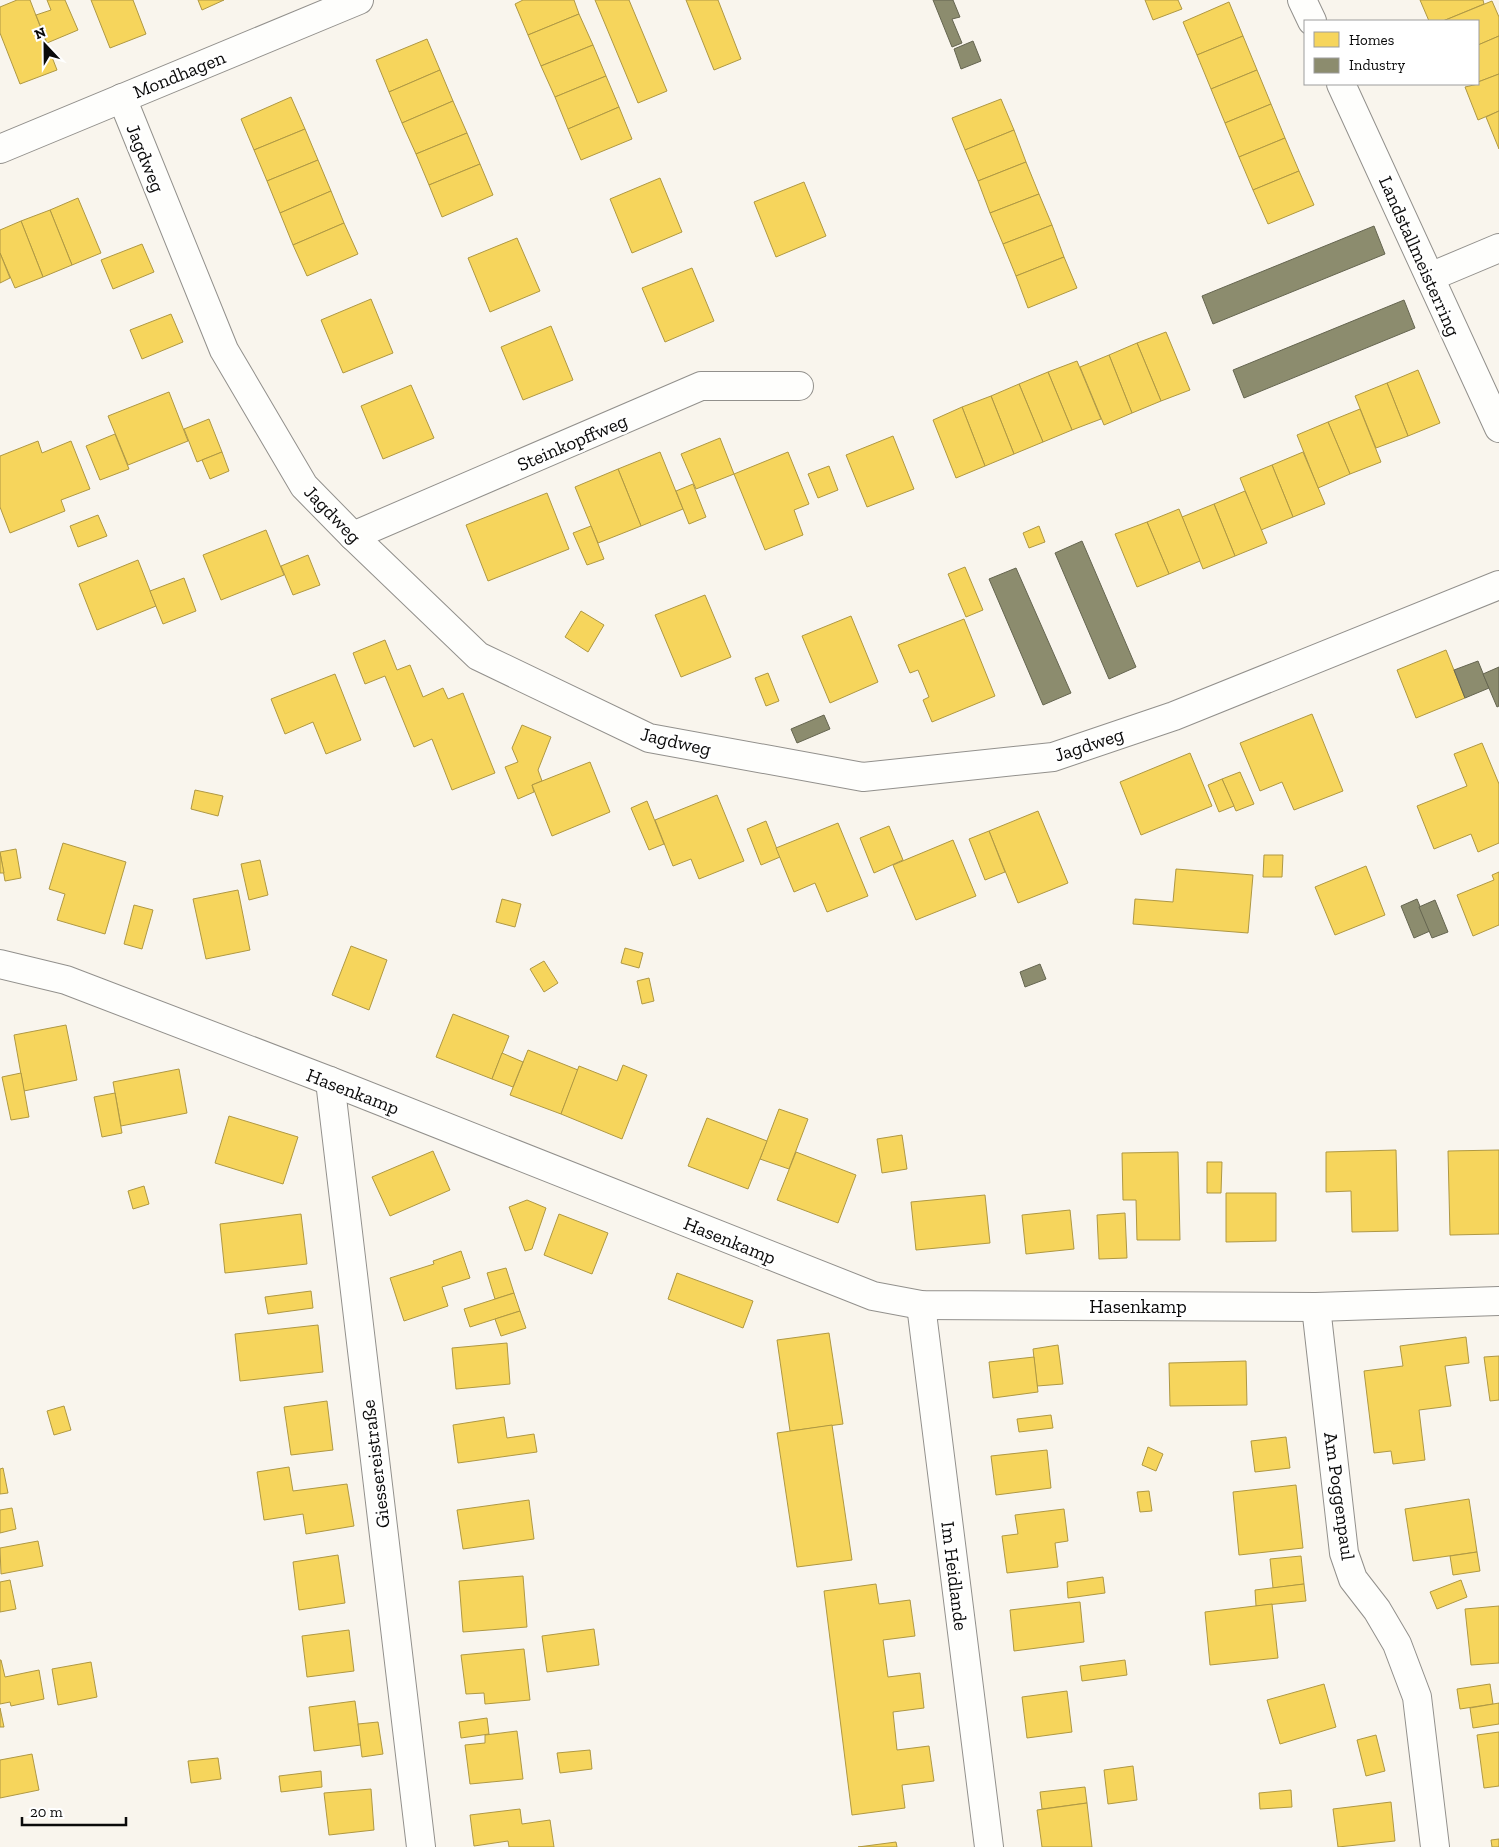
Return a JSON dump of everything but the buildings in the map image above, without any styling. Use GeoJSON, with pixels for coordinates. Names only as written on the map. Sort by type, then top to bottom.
{"type":"FeatureCollection","features":[{"type":"Feature","properties":{"kind":"street"},"geometry":{"type":"LineString","coordinates":[[1302,0],[1312,20]]}},
{"type":"Feature","properties":{"kind":"street","name":"Mondhagen"},"geometry":{"type":"LineString","coordinates":[[0,149],[346,3]]}},
{"type":"Feature","properties":{"kind":"street","name":"Landstallmeisterring"},"geometry":{"type":"LineString","coordinates":[[1341,85],[1499,428]]}},
{"type":"Feature","properties":{"kind":"street","name":"Jagdweg"},"geometry":{"type":"LineString","coordinates":[[122,98],[224,350],[304,486],[353,536],[478,656],[649,738],[863,777],[1053,757],[1174,716],[1499,585]]}},
{"type":"Feature","properties":{"kind":"street"},"geometry":{"type":"LineString","coordinates":[[1430,277],[1499,248]]}},
{"type":"Feature","properties":{"kind":"street","name":"Steinkopffweg"},"geometry":{"type":"LineString","coordinates":[[353,536],[701,386],[798,386]]}},
{"type":"Feature","properties":{"kind":"street","name":"Hasenkamp"},"geometry":{"type":"LineString","coordinates":[[0,964],[66,980],[330,1081],[873,1296],[921,1305],[1316,1307],[1499,1301]]}},
{"type":"Feature","properties":{"kind":"street","name":"Giessereistraße"},"geometry":{"type":"LineString","coordinates":[[330,1081],[421,1847]]}},
{"type":"Feature","properties":{"kind":"street","name":"Im Heidlande"},"geometry":{"type":"LineString","coordinates":[[921,1305],[989,1847]]}},
{"type":"Feature","properties":{"kind":"street","name":"Am Poggenpaul"},"geometry":{"type":"LineString","coordinates":[[1316,1307],[1344,1553],[1353,1579],[1376,1610],[1397,1644],[1417,1697],[1435,1847]]}}]}
